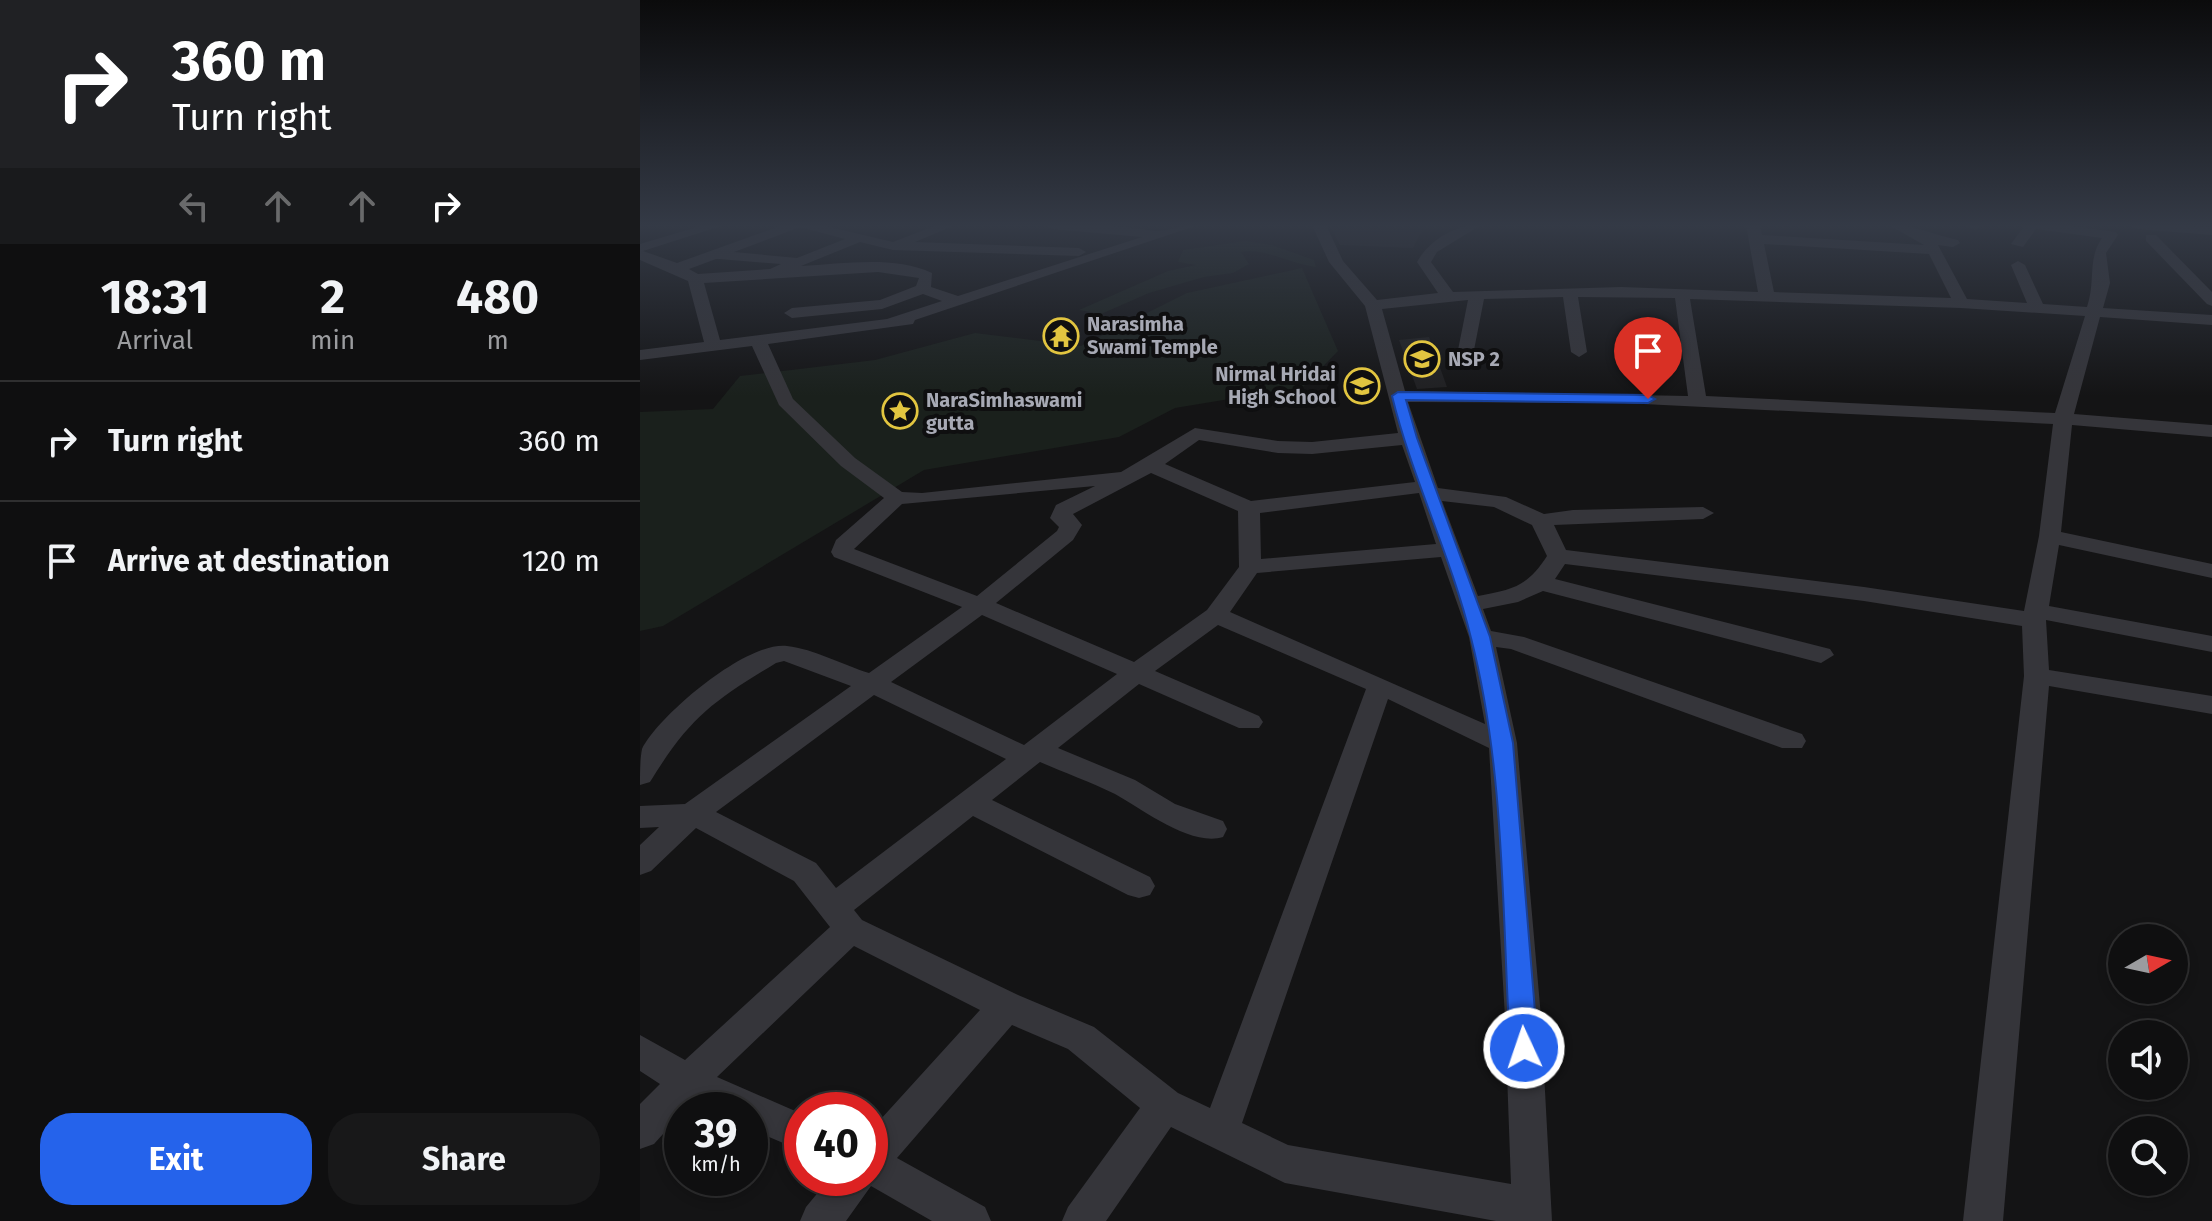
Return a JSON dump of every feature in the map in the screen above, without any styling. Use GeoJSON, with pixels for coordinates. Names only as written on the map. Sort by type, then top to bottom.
{"type":"FeatureCollection","features":[{"type":"Feature","properties":{"kind":"street"},"geometry":{"type":"LineString","coordinates":[[696,282],[714,347]]}},
{"type":"Feature","properties":{"kind":"street"},"geometry":{"type":"LineString","coordinates":[[923,289],[925,282]]}},
{"type":"Feature","properties":{"kind":"street"},"geometry":{"type":"LineString","coordinates":[[640,355],[927,318],[937,309],[1015,282]]}},
{"type":"Feature","properties":{"kind":"street"},"geometry":{"type":"LineString","coordinates":[[640,817],[691,815],[805,872],[842,919],[1006,1006],[1081,1038],[1165,1105],[1285,1164],[1531,1214],[1523,1017],[1503,743],[1481,637],[1409,438],[1373,305],[1353,282]]}},
{"type":"Feature","properties":{"kind":"street"},"geometry":{"type":"LineString","coordinates":[[1438,282],[1449,298]]}},
{"type":"Feature","properties":{"kind":"street"},"geometry":{"type":"LineString","coordinates":[[1764,282],[1767,297]]}},
{"type":"Feature","properties":{"kind":"street"},"geometry":{"type":"LineString","coordinates":[[1950,282],[1961,303]]}},
{"type":"Feature","properties":{"kind":"street"},"geometry":{"type":"LineString","coordinates":[[2028,282],[2036,307]]}},
{"type":"Feature","properties":{"kind":"street"},"geometry":{"type":"LineString","coordinates":[[1983,1221],[2037,676],[2035,616],[2050,536],[2063,419],[2102,282]]}},
{"type":"Feature","properties":{"kind":"street"},"geometry":{"type":"LineString","coordinates":[[2194,282],[2212,301]]}},
{"type":"Feature","properties":{"kind":"street"},"geometry":{"type":"LineString","coordinates":[[792,313],[882,304],[923,289],[958,301]]}},
{"type":"Feature","properties":{"kind":"street"},"geometry":{"type":"LineString","coordinates":[[1570,293],[1579,352]]}},
{"type":"Feature","properties":{"kind":"street"},"geometry":{"type":"LineString","coordinates":[[1373,305],[1477,294],[1682,294],[1961,303],[2212,320]]}},
{"type":"Feature","properties":{"kind":"street"},"geometry":{"type":"LineString","coordinates":[[1466,350],[1477,294]]}},
{"type":"Feature","properties":{"kind":"street"},"geometry":{"type":"LineString","coordinates":[[1682,294],[1698,401]]}},
{"type":"Feature","properties":{"kind":"street"},"geometry":{"type":"LineString","coordinates":[[759,342],[785,401],[848,462],[897,498],[922,499],[1139,470],[1249,508],[1430,490],[1499,501],[1541,521],[1573,516],[1703,513]]}},
{"type":"Feature","properties":{"kind":"street"},"geometry":{"type":"LineString","coordinates":[[1398,396],[1698,401],[2063,419],[2212,431]]}},
{"type":"Feature","properties":{"kind":"street"},"geometry":{"type":"LineString","coordinates":[[640,863],[691,815],[980,605],[1071,529],[1061,518],[1064,510],[1139,470],[1195,434],[1278,447],[1312,448],[1409,438]]}},
{"type":"Feature","properties":{"kind":"street"},"geometry":{"type":"LineString","coordinates":[[897,498],[844,545],[842,552],[858,561],[980,605],[1249,722]]}},
{"type":"Feature","properties":{"kind":"street"},"geometry":{"type":"LineString","coordinates":[[640,1131],[842,919],[971,802],[1137,672],[1216,615],[1250,567],[1249,508]]}},
{"type":"Feature","properties":{"kind":"street"},"geometry":{"type":"LineString","coordinates":[[1541,521],[1558,556]]}},
{"type":"Feature","properties":{"kind":"street"},"geometry":{"type":"LineString","coordinates":[[2050,536],[2212,571]]}},
{"type":"Feature","properties":{"kind":"street"},"geometry":{"type":"LineString","coordinates":[[1250,567],[1450,550]]}},
{"type":"Feature","properties":{"kind":"street"},"geometry":{"type":"LineString","coordinates":[[1469,605],[1510,597],[1541,583],[1558,556]]}},
{"type":"Feature","properties":{"kind":"street"},"geometry":{"type":"LineString","coordinates":[[1558,556],[2035,616],[2212,644]]}},
{"type":"Feature","properties":{"kind":"street"},"geometry":{"type":"LineString","coordinates":[[1541,583],[1821,655]]}},
{"type":"Feature","properties":{"kind":"street"},"geometry":{"type":"LineString","coordinates":[[1216,615],[1380,685],[1503,743]]}},
{"type":"Feature","properties":{"kind":"street"},"geometry":{"type":"LineString","coordinates":[[1481,637],[1515,642],[1792,741]]}},
{"type":"Feature","properties":{"kind":"street"},"geometry":{"type":"LineString","coordinates":[[640,775],[667,732],[693,705],[768,657],[785,653],[873,684],[1032,754],[1125,787],[1165,812],[1212,829]]}},
{"type":"Feature","properties":{"kind":"street"},"geometry":{"type":"LineString","coordinates":[[2037,676],[2212,705]]}},
{"type":"Feature","properties":{"kind":"street"},"geometry":{"type":"LineString","coordinates":[[1220,1132],[1380,685]]}},
{"type":"Feature","properties":{"kind":"street"},"geometry":{"type":"LineString","coordinates":[[971,802],[1032,832],[1066,855],[1139,886]]}},
{"type":"Feature","properties":{"kind":"street"},"geometry":{"type":"LineString","coordinates":[[888,1141],[1006,1006]]}},
{"type":"Feature","properties":{"kind":"street"},"geometry":{"type":"LineString","coordinates":[[640,1051],[687,1082],[710,1092]]}},
{"type":"Feature","properties":{"kind":"street"},"geometry":{"type":"LineString","coordinates":[[1082,1221],[1165,1105]]}},
{"type":"Feature","properties":{"kind":"street"},"geometry":{"type":"LineString","coordinates":[[888,1173],[971,1221]]}},
{"type":"Feature","properties":{"kind":"street"},"geometry":{"type":"LineString","coordinates":[[820,1221],[840,1196]]}},
{"type":"Feature","properties":{"kind":"shaded area"},"geometry":{"type":"Polygon","coordinates":[[[1143,282],[1187,282],[1149,293],[1101,314],[1079,310],[1143,282]]]}},
{"type":"Feature","properties":{"kind":"shaded area"},"geometry":{"type":"Polygon","coordinates":[[[1238,282],[1308,282],[1338,351],[1303,387],[1175,408],[1119,437],[924,470],[663,626],[640,631],[640,412],[713,409],[740,376],[875,360],[975,333],[1081,346],[1187,293],[1238,282]]]}},
{"type":"Feature","properties":{"kind":"shaded area","name":"NSP 2"},"geometry":{"type":"Polygon","coordinates":[[[1429,337],[1447,387],[1417,389],[1399,340],[1429,337]]]}},
{"type":"Feature","properties":{"kind":"place","name":"Narasimha Swami Temple"},"geometry":{"type":"Point","coordinates":[1061,336]}},
{"type":"Feature","properties":{"kind":"place","name":"NSP 2"},"geometry":{"type":"Point","coordinates":[1422,359]}},
{"type":"Feature","properties":{"kind":"place","name":"Nirmal Hridai High School"},"geometry":{"type":"Point","coordinates":[1362,386]}},
{"type":"Feature","properties":{"kind":"place","name":"NaraSimhaswami gutta"},"geometry":{"type":"Point","coordinates":[900,411]}},
{"type":"Feature","properties":{"kind":"route"},"geometry":{"type":"LineString","coordinates":[[1524,1048],[1503,743],[1481,637],[1429,486],[1409,438],[1398,396],[1648,399]]}}]}
